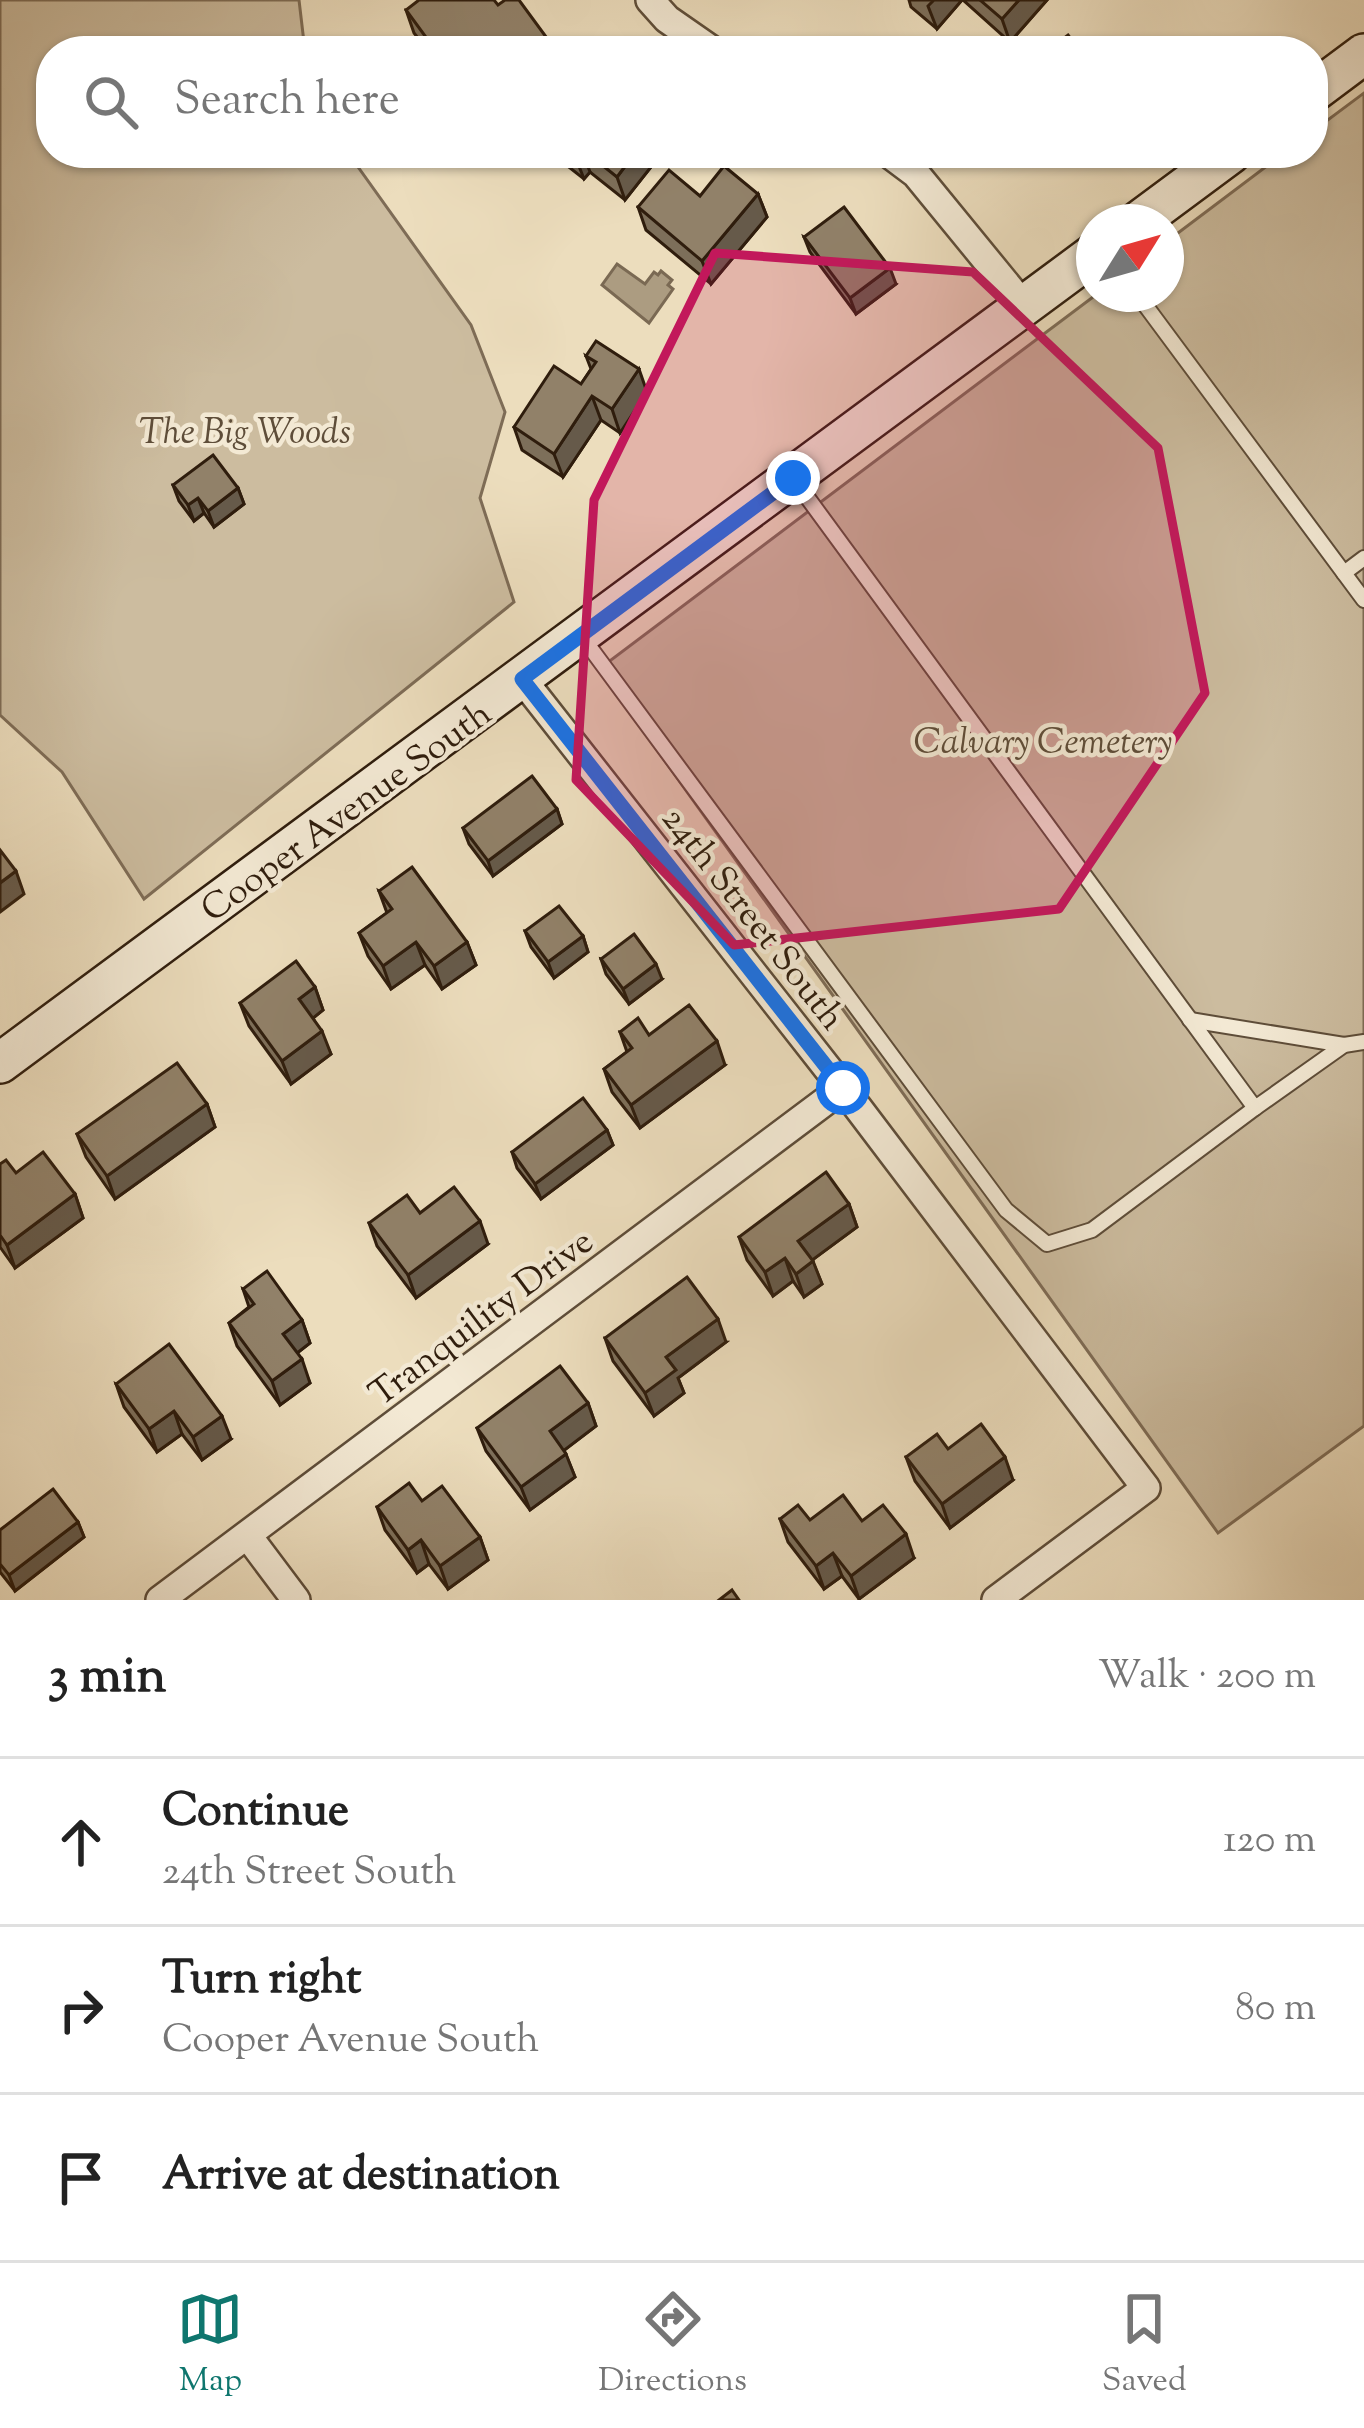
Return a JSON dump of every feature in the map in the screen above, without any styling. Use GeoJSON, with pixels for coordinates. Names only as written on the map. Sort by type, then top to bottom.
{"type":"FeatureCollection","features":[{"type":"Feature","properties":{"kind":"street"},"geometry":{"type":"LineString","coordinates":[[650,0],[691,36]]}},
{"type":"Feature","properties":{"kind":"street"},"geometry":{"type":"LineString","coordinates":[[1328,81],[1364,55]]}},
{"type":"Feature","properties":{"kind":"street"},"geometry":{"type":"LineString","coordinates":[[908,168],[1024,306]]}},
{"type":"Feature","properties":{"kind":"street"},"geometry":{"type":"LineString","coordinates":[[1162,204],[1211,168]]}},
{"type":"Feature","properties":{"kind":"street","name":"Cooper Avenue South"},"geometry":{"type":"LineString","coordinates":[[0,1064],[1076,267]]}},
{"type":"Feature","properties":{"kind":"street","name":"24th Street South"},"geometry":{"type":"LineString","coordinates":[[522,679],[843,1088],[1146,1488],[996,1600]]}},
{"type":"Feature","properties":{"kind":"street","name":"Tranquility Drive"},"geometry":{"type":"LineString","coordinates":[[160,1600],[843,1088]]}},
{"type":"Feature","properties":{"kind":"street"},"geometry":{"type":"LineString","coordinates":[[248,1536],[296,1600]]}},
{"type":"Feature","properties":{"kind":"lane"},"geometry":{"type":"LineString","coordinates":[[1150,312],[1364,600]]}},
{"type":"Feature","properties":{"kind":"lane"},"geometry":{"type":"LineString","coordinates":[[793,478],[1255,1108]]}},
{"type":"Feature","properties":{"kind":"lane"},"geometry":{"type":"LineString","coordinates":[[1344,573],[1364,558]]}},
{"type":"Feature","properties":{"kind":"lane"},"geometry":{"type":"LineString","coordinates":[[581,636],[1006,1210],[1047,1244],[1092,1230],[1344,1045]]}},
{"type":"Feature","properties":{"kind":"lane"},"geometry":{"type":"LineString","coordinates":[[1190,1020],[1344,1045],[1364,1042]]}},
{"type":"Feature","properties":{"kind":"highlighted area"},"geometry":{"type":"Polygon","coordinates":[[[715,253],[973,272],[1158,448],[1205,693],[1059,909],[734,945],[576,780],[594,500],[715,253]]]}},
{"type":"Feature","properties":{"kind":"green space","name":"The Big Woods"},"geometry":{"type":"Polygon","coordinates":[[[0,0],[299,0],[303,36],[36,36],[36,168],[359,168],[471,325],[505,412],[480,498],[514,602],[144,899],[62,772],[0,715],[0,0]]]}},
{"type":"Feature","properties":{"kind":"green space","name":"Calvary Cemetery"},"geometry":{"type":"Polygon","coordinates":[[[1364,93],[1364,1426],[1218,1533],[599,669],[1076,310],[1184,312],[1184,228],[1264,168],[1328,168],[1328,120],[1364,93]]]}},
{"type":"Feature","properties":{"kind":"shaded area"},"geometry":{"type":"Polygon","coordinates":[[[617,264],[645,284],[654,272],[661,271],[672,280],[668,285],[673,289],[649,323],[602,285],[617,264]]]}},
{"type":"Feature","properties":{"kind":"building"},"geometry":{"type":"Polygon","coordinates":[[[419,0],[494,0],[498,5],[519,0],[545,36],[425,36],[406,10],[419,0]]]}},
{"type":"Feature","properties":{"kind":"building"},"geometry":{"type":"Polygon","coordinates":[[[980,0],[1019,0],[1002,19],[980,0]]]}},
{"type":"Feature","properties":{"kind":"building"},"geometry":{"type":"Polygon","coordinates":[[[722,168],[758,194],[702,261],[638,207],[669,170],[700,196],[722,168]]]}},
{"type":"Feature","properties":{"kind":"building"},"geometry":{"type":"Polygon","coordinates":[[[844,207],[890,268],[850,298],[804,237],[844,207]]]}},
{"type":"Feature","properties":{"kind":"building"},"geometry":{"type":"Polygon","coordinates":[[[596,341],[639,369],[612,409],[592,396],[554,454],[514,427],[554,366],[581,384],[596,362],[586,356],[596,341]]]}},
{"type":"Feature","properties":{"kind":"building"},"geometry":{"type":"Polygon","coordinates":[[[213,455],[238,488],[208,511],[198,498],[188,505],[173,485],[213,455]]]}},
{"type":"Feature","properties":{"kind":"building"},"geometry":{"type":"Polygon","coordinates":[[[532,776],[557,809],[488,861],[463,828],[532,776]]]}},
{"type":"Feature","properties":{"kind":"building"},"geometry":{"type":"Polygon","coordinates":[[[0,850],[16,871],[0,883],[0,850]]]}},
{"type":"Feature","properties":{"kind":"building"},"geometry":{"type":"Polygon","coordinates":[[[412,867],[467,942],[434,966],[416,942],[383,966],[359,933],[392,909],[379,891],[412,867]]]}},
{"type":"Feature","properties":{"kind":"building"},"geometry":{"type":"Polygon","coordinates":[[[559,906],[583,936],[548,962],[525,931],[559,906]]]}},
{"type":"Feature","properties":{"kind":"building"},"geometry":{"type":"Polygon","coordinates":[[[634,934],[656,964],[623,989],[601,959],[634,934]]]}},
{"type":"Feature","properties":{"kind":"building"},"geometry":{"type":"Polygon","coordinates":[[[296,961],[315,987],[299,999],[322,1031],[282,1061],[240,1003],[296,961]]]}},
{"type":"Feature","properties":{"kind":"building"},"geometry":{"type":"Polygon","coordinates":[[[689,1005],[717,1041],[631,1105],[604,1069],[632,1048],[620,1032],[638,1018],[649,1035],[689,1005]]]}},
{"type":"Feature","properties":{"kind":"building"},"geometry":{"type":"Polygon","coordinates":[[[177,1063],[207,1104],[107,1176],[77,1134],[177,1063]]]}},
{"type":"Feature","properties":{"kind":"building"},"geometry":{"type":"Polygon","coordinates":[[[583,1098],[607,1130],[535,1184],[512,1152],[583,1098]]]}},
{"type":"Feature","properties":{"kind":"building"},"geometry":{"type":"Polygon","coordinates":[[[43,1152],[75,1194],[7,1245],[0,1235],[0,1164],[6,1160],[16,1173],[43,1152]]]}},
{"type":"Feature","properties":{"kind":"building"},"geometry":{"type":"Polygon","coordinates":[[[826,1172],[849,1204],[798,1241],[813,1261],[796,1274],[785,1258],[765,1272],[739,1237],[826,1172]]]}},
{"type":"Feature","properties":{"kind":"building"},"geometry":{"type":"Polygon","coordinates":[[[454,1187],[480,1221],[408,1275],[369,1223],[407,1195],[420,1213],[454,1187]]]}},
{"type":"Feature","properties":{"kind":"building"},"geometry":{"type":"Polygon","coordinates":[[[267,1271],[302,1320],[283,1334],[302,1359],[272,1381],[229,1323],[254,1304],[243,1289],[267,1271]]]}},
{"type":"Feature","properties":{"kind":"building"},"geometry":{"type":"Polygon","coordinates":[[[687,1277],[718,1319],[666,1357],[676,1370],[645,1393],[605,1338],[687,1277]]]}},
{"type":"Feature","properties":{"kind":"building"},"geometry":{"type":"Polygon","coordinates":[[[169,1344],[222,1416],[193,1437],[174,1411],[149,1429],[116,1384],[169,1344]]]}},
{"type":"Feature","properties":{"kind":"building"},"geometry":{"type":"Polygon","coordinates":[[[560,1366],[588,1403],[550,1431],[566,1454],[521,1487],[477,1428],[560,1366]]]}},
{"type":"Feature","properties":{"kind":"building"},"geometry":{"type":"Polygon","coordinates":[[[981,1424],[1005,1457],[942,1504],[906,1457],[937,1434],[948,1449],[981,1424]]]}},
{"type":"Feature","properties":{"kind":"building"},"geometry":{"type":"Polygon","coordinates":[[[409,1483],[422,1501],[442,1486],[480,1537],[440,1566],[421,1540],[408,1550],[377,1507],[409,1483]]]}},
{"type":"Feature","properties":{"kind":"building"},"geometry":{"type":"Polygon","coordinates":[[[53,1489],[78,1522],[9,1575],[0,1564],[0,1530],[53,1489]]]}},
{"type":"Feature","properties":{"kind":"building"},"geometry":{"type":"Polygon","coordinates":[[[843,1495],[862,1521],[883,1505],[906,1534],[851,1576],[833,1553],[816,1566],[780,1519],[798,1505],[810,1520],[843,1495]]]}},
{"type":"Feature","properties":{"kind":"building"},"geometry":{"type":"Polygon","coordinates":[[[732,1590],[739,1600],[719,1600],[732,1590]]]}},
{"type":"Feature","properties":{"kind":"route"},"geometry":{"type":"LineString","coordinates":[[793,478],[522,679],[843,1088]]}}]}
